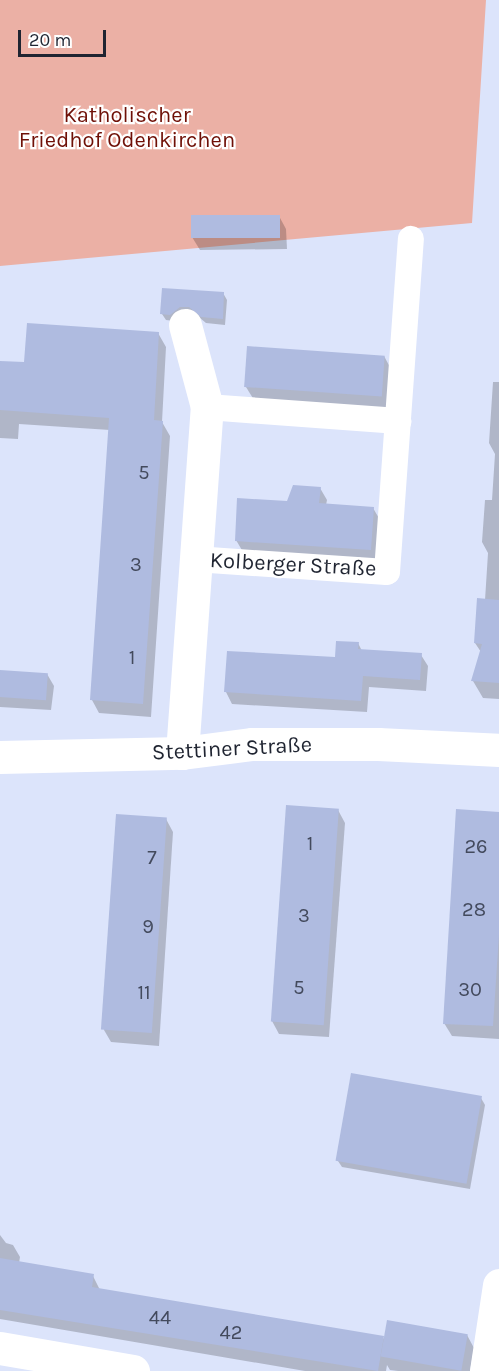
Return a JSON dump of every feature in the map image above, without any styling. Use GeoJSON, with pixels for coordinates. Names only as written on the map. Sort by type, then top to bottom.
{"type":"FeatureCollection","features":[{"type":"Feature","properties":{"kind":"street","name":"Kolberger Straße"},"geometry":{"type":"LineString","coordinates":[[195,559],[387,572],[411,238]]}},
{"type":"Feature","properties":{"kind":"street","name":"Kolberger Straße"},"geometry":{"type":"LineString","coordinates":[[182,753],[207,407],[185,326]]}},
{"type":"Feature","properties":{"kind":"street"},"geometry":{"type":"LineString","coordinates":[[207,407],[398,421]]}},
{"type":"Feature","properties":{"kind":"street","name":"Stettiner Straße"},"geometry":{"type":"LineString","coordinates":[[0,758],[182,753],[252,744],[378,744],[499,750]]}},
{"type":"Feature","properties":{"kind":"street"},"geometry":{"type":"LineString","coordinates":[[486,1371],[499,1285]]}},
{"type":"Feature","properties":{"kind":"street"},"geometry":{"type":"LineString","coordinates":[[0,1348],[133,1371]]}},
{"type":"Feature","properties":{"kind":"green space","name":"Katholischer Friedhof Odenkirchen"},"geometry":{"type":"Polygon","coordinates":[[[0,0],[486,0],[472,223],[0,266],[0,0]]]}},
{"type":"Feature","properties":{"kind":"building"},"geometry":{"type":"Polygon","coordinates":[[[191,215],[280,215],[280,238],[191,238],[191,215]]]}},
{"type":"Feature","properties":{"kind":"building"},"geometry":{"type":"Polygon","coordinates":[[[162,288],[224,292],[223,319],[201,317],[189,307],[180,307],[170,315],[160,314],[162,288]]]}},
{"type":"Feature","properties":{"kind":"building"},"geometry":{"type":"Polygon","coordinates":[[[27,323],[159,332],[154,420],[163,421],[143,704],[90,700],[109,418],[0,410],[0,361],[24,362],[27,323]]]}},
{"type":"Feature","properties":{"kind":"building"},"geometry":{"type":"Polygon","coordinates":[[[247,346],[385,356],[382,397],[244,387],[247,346]]]}},
{"type":"Feature","properties":{"kind":"building"},"geometry":{"type":"Polygon","coordinates":[[[293,485],[321,487],[319,503],[374,507],[371,550],[235,541],[237,498],[287,501],[293,485]]]}},
{"type":"Feature","properties":{"kind":"building"},"geometry":{"type":"Polygon","coordinates":[[[477,598],[499,600],[499,683],[471,681],[482,644],[474,643],[477,598]]]}},
{"type":"Feature","properties":{"kind":"building"},"geometry":{"type":"Polygon","coordinates":[[[336,641],[359,642],[358,649],[422,653],[420,680],[363,676],[361,701],[224,692],[227,651],[335,657],[336,641]]]}},
{"type":"Feature","properties":{"kind":"building"},"geometry":{"type":"Polygon","coordinates":[[[0,670],[48,673],[46,700],[0,697],[0,670]]]}},
{"type":"Feature","properties":{"kind":"building"},"geometry":{"type":"Polygon","coordinates":[[[286,805],[339,809],[324,1025],[271,1021],[286,805]]]}},
{"type":"Feature","properties":{"kind":"building"},"geometry":{"type":"Polygon","coordinates":[[[456,809],[499,812],[499,935],[493,1026],[443,1024],[456,809]]]}},
{"type":"Feature","properties":{"kind":"building"},"geometry":{"type":"Polygon","coordinates":[[[116,814],[167,818],[152,1033],[101,1029],[116,814]]]}},
{"type":"Feature","properties":{"kind":"building"},"geometry":{"type":"Polygon","coordinates":[[[351,1073],[482,1096],[467,1184],[336,1161],[351,1073]]]}},
{"type":"Feature","properties":{"kind":"building"},"geometry":{"type":"Polygon","coordinates":[[[0,1258],[94,1274],[92,1287],[384,1336],[378,1371],[0,1310],[0,1258]]]}},
{"type":"Feature","properties":{"kind":"building"},"geometry":{"type":"Polygon","coordinates":[[[387,1320],[468,1334],[461,1371],[381,1356],[387,1320]]]}}]}
